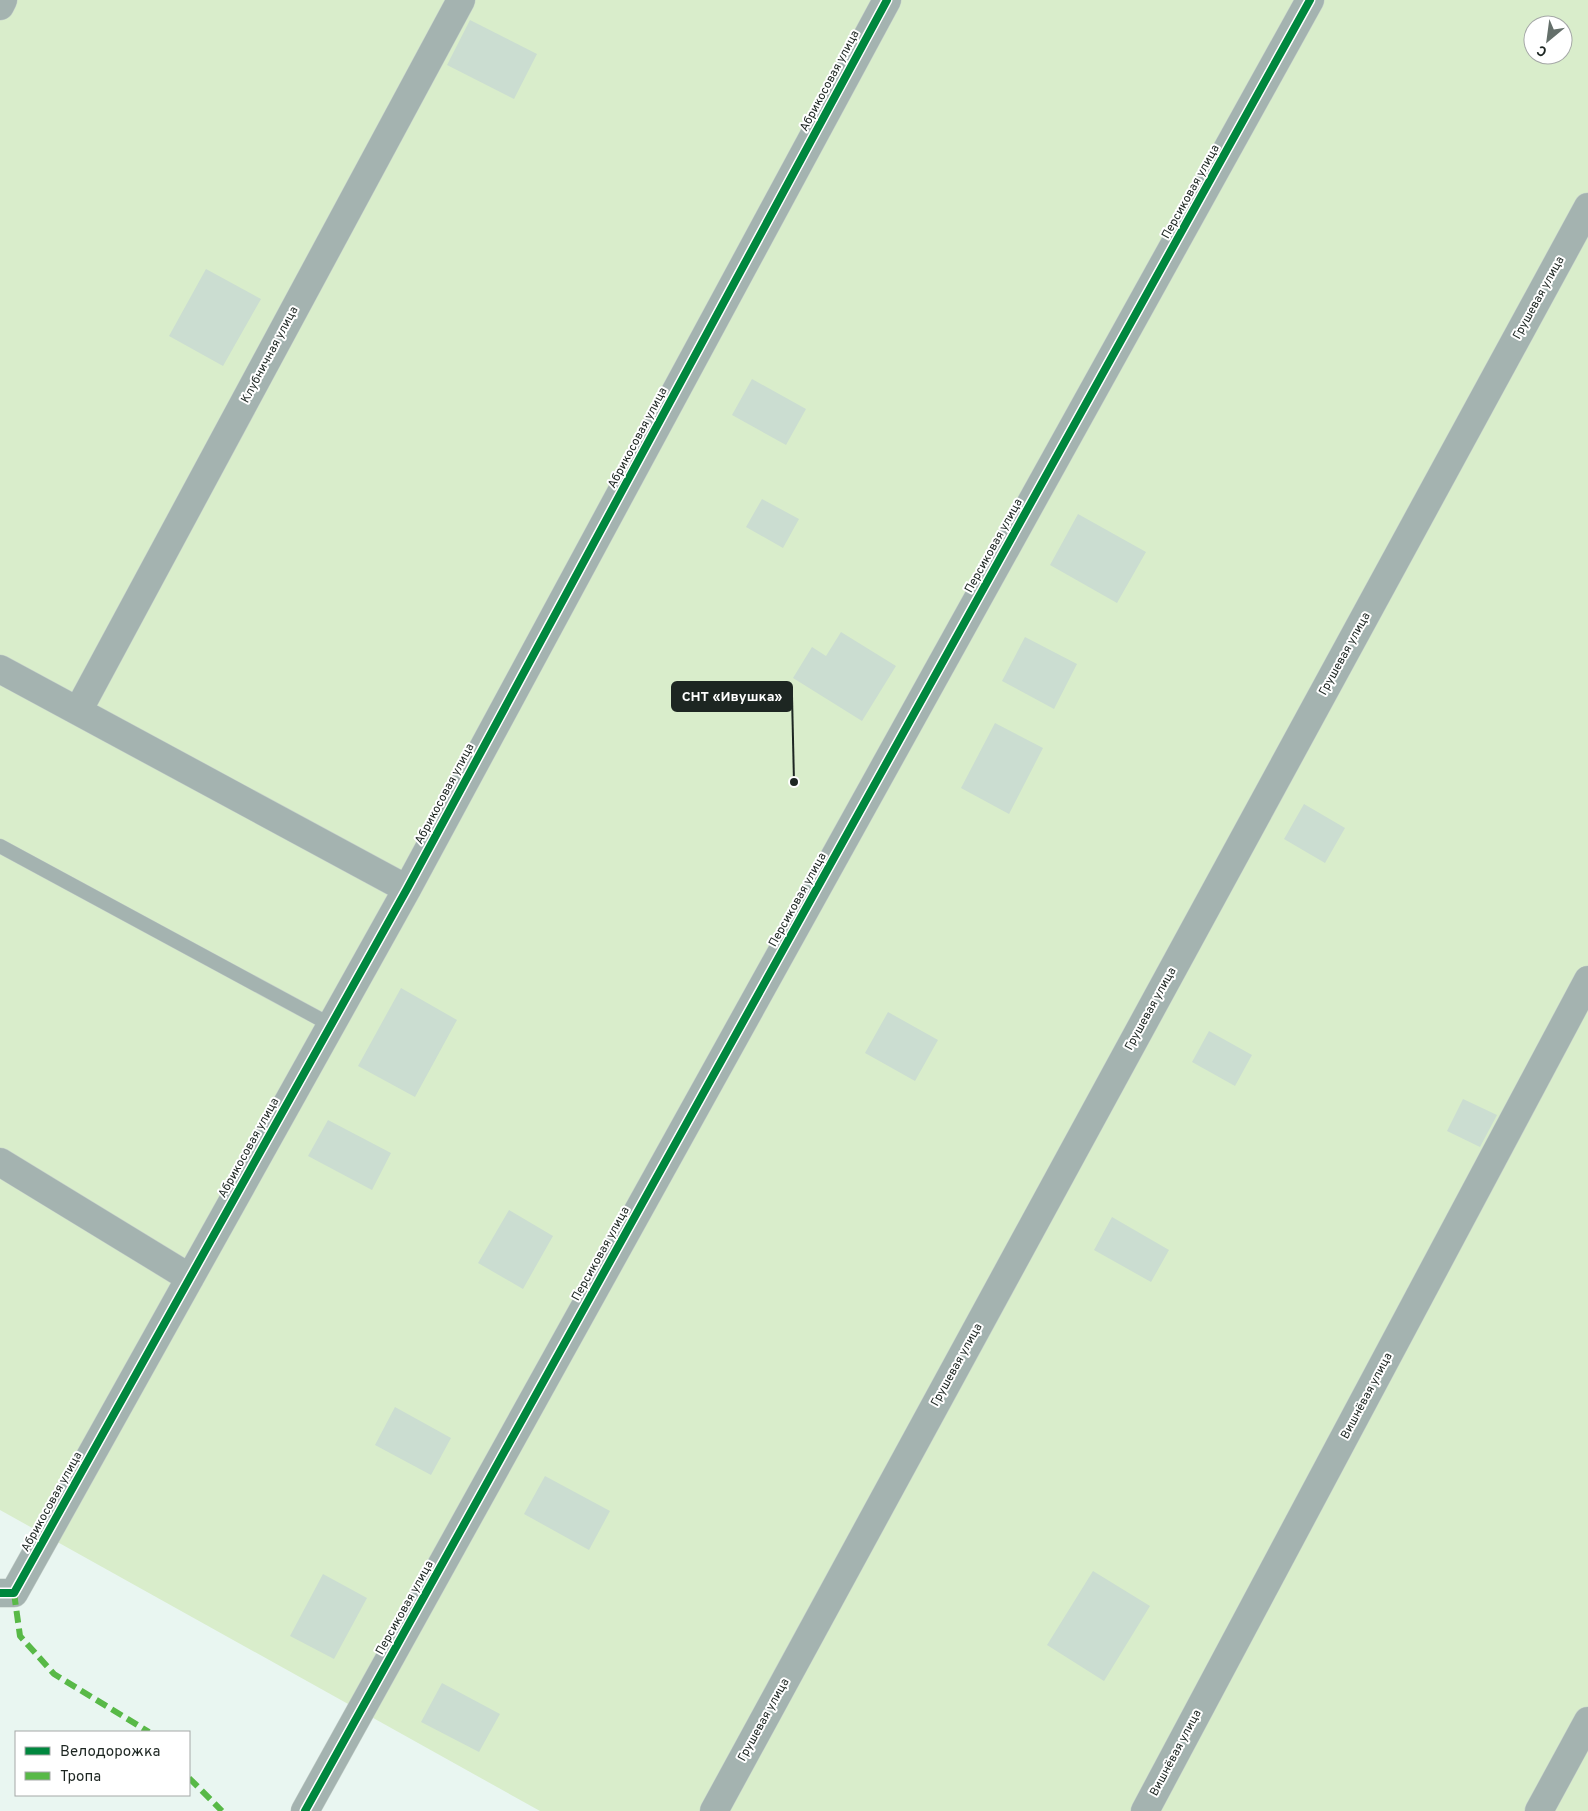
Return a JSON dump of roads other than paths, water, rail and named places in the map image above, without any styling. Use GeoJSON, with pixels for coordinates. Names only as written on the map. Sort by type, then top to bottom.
{"type":"FeatureCollection","features":[{"type":"Feature","properties":{"kind":"street"},"geometry":{"type":"LineString","coordinates":[[0,6],[3,0]]}},
{"type":"Feature","properties":{"kind":"street","name":"Клубничная улица"},"geometry":{"type":"LineString","coordinates":[[78,711],[461,0]]}},
{"type":"Feature","properties":{"kind":"street","name":"Абрикосовая улица"},"geometry":{"type":"LineString","coordinates":[[7,1593],[190,1278],[407,889],[887,0]]}},
{"type":"Feature","properties":{"kind":"street","name":"Персиковая улица"},"geometry":{"type":"LineString","coordinates":[[305,1811],[1310,0]]}},
{"type":"Feature","properties":{"kind":"street","name":"Грушевая улица"},"geometry":{"type":"LineString","coordinates":[[714,1811],[1588,207]]}},
{"type":"Feature","properties":{"kind":"street"},"geometry":{"type":"LineString","coordinates":[[0,669],[407,889]]}},
{"type":"Feature","properties":{"kind":"street","name":"Вишнёвая улица"},"geometry":{"type":"LineString","coordinates":[[1145,1811],[1588,980]]}},
{"type":"Feature","properties":{"kind":"street"},"geometry":{"type":"LineString","coordinates":[[0,1162],[190,1278]]}},
{"type":"Feature","properties":{"kind":"street"},"geometry":{"type":"LineString","coordinates":[[1539,1811],[1588,1721]]}},
{"type":"Feature","properties":{"kind":"lane"},"geometry":{"type":"LineString","coordinates":[[0,846],[331,1025]]}},
{"type":"Feature","properties":{"kind":"place","name":"СНТ «Ивушка»"},"geometry":{"type":"Point","coordinates":[794,782]}}]}
